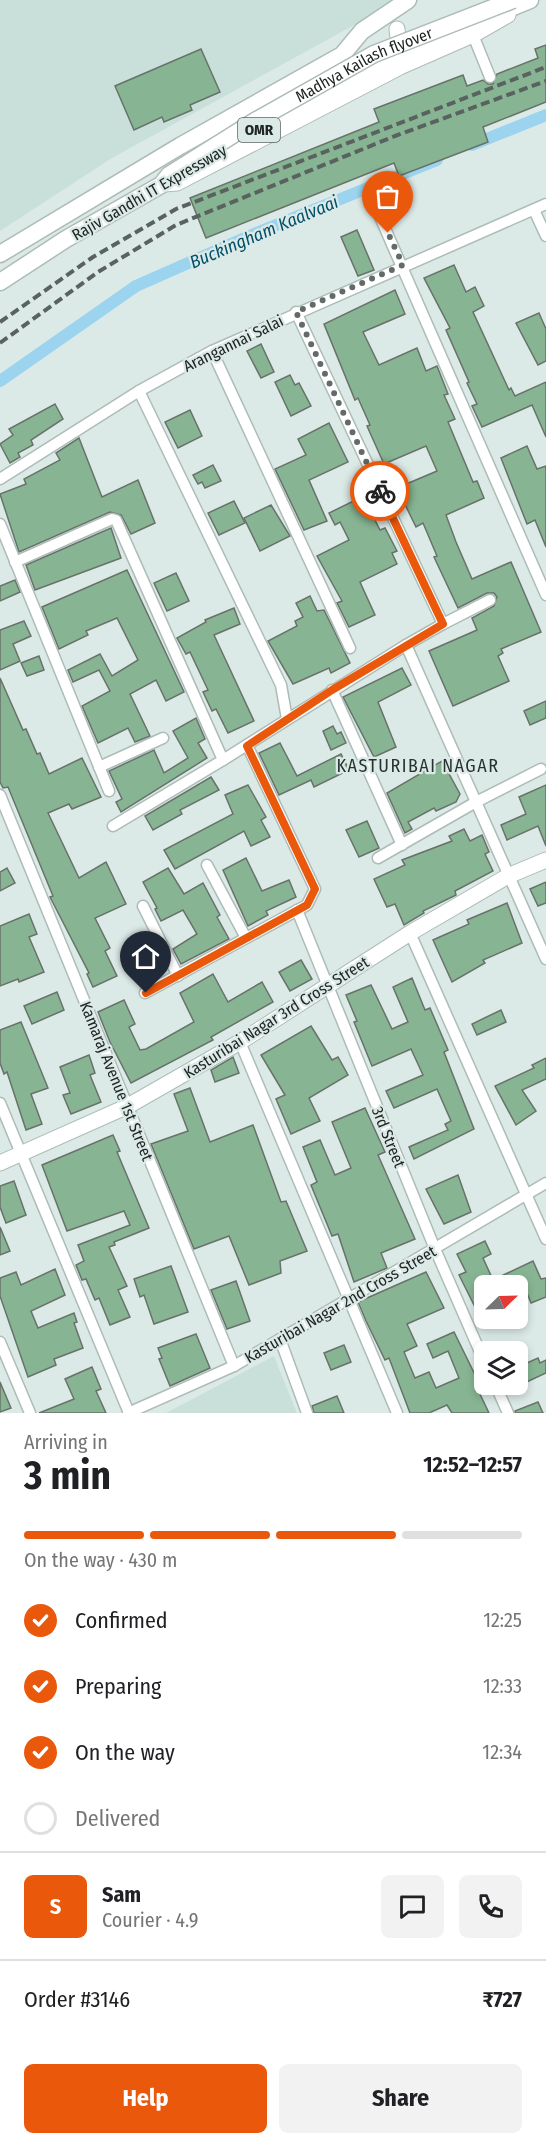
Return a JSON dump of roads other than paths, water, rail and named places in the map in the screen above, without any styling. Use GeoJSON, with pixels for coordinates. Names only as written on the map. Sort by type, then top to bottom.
{"type":"FeatureCollection","features":[{"type":"Feature","properties":{"kind":"main road","name":"Rajiv Gandhi IT Expressway"},"geometry":{"type":"LineString","coordinates":[[0,254],[180,146],[342,55],[362,31],[408,0]]}},
{"type":"Feature","properties":{"kind":"main road","name":"Rajiv Gandhi IT Expressway"},"geometry":{"type":"LineString","coordinates":[[0,282],[66,239],[162,184],[400,60],[519,2]]}},
{"type":"Feature","properties":{"kind":"main road","name":"Madhya Kailash flyover"},"geometry":{"type":"LineString","coordinates":[[162,184],[169,175],[255,121],[374,54],[519,2]]}},
{"type":"Feature","properties":{"kind":"street","name":"OMR"},"geometry":{"type":"LineString","coordinates":[[400,60],[472,35],[508,16],[519,2]]}},
{"type":"Feature","properties":{"kind":"street"},"geometry":{"type":"LineString","coordinates":[[397,29],[400,60]]}},
{"type":"Feature","properties":{"kind":"street"},"geometry":{"type":"LineString","coordinates":[[472,35],[490,77]]}},
{"type":"Feature","properties":{"kind":"street","name":"Arangannai Salai"},"geometry":{"type":"LineString","coordinates":[[0,479],[139,391],[212,351],[296,312],[546,204]]}},
{"type":"Feature","properties":{"kind":"street"},"geometry":{"type":"LineString","coordinates":[[534,210],[546,236]]}},
{"type":"Feature","properties":{"kind":"street"},"geometry":{"type":"LineString","coordinates":[[380,217],[546,594]]}},
{"type":"Feature","properties":{"kind":"street"},"geometry":{"type":"LineString","coordinates":[[296,312],[443,624]]}},
{"type":"Feature","properties":{"kind":"street"},"geometry":{"type":"LineString","coordinates":[[212,351],[350,648]]}},
{"type":"Feature","properties":{"kind":"street"},"geometry":{"type":"LineString","coordinates":[[139,391],[281,686],[287,719]]}},
{"type":"Feature","properties":{"kind":"street"},"geometry":{"type":"LineString","coordinates":[[15,562],[112,519],[116,520],[223,760]]}},
{"type":"Feature","properties":{"kind":"street"},"geometry":{"type":"LineString","coordinates":[[0,524],[109,791]]}},
{"type":"Feature","properties":{"kind":"street"},"geometry":{"type":"LineString","coordinates":[[113,826],[247,746],[406,645],[490,600]]}},
{"type":"Feature","properties":{"kind":"street"},"geometry":{"type":"LineString","coordinates":[[406,645],[546,959]]}},
{"type":"Feature","properties":{"kind":"street"},"geometry":{"type":"LineString","coordinates":[[332,690],[402,845]]}},
{"type":"Feature","properties":{"kind":"street"},"geometry":{"type":"LineString","coordinates":[[99,767],[163,738]]}},
{"type":"Feature","properties":{"kind":"street"},"geometry":{"type":"LineString","coordinates":[[146,993],[307,905],[315,889],[247,746]]}},
{"type":"Feature","properties":{"kind":"street"},"geometry":{"type":"LineString","coordinates":[[378,858],[476,802],[541,769]]}},
{"type":"Feature","properties":{"kind":"street","name":"Kamaraj Avenue 1st Street"},"geometry":{"type":"LineString","coordinates":[[0,795],[234,1366]]}},
{"type":"Feature","properties":{"kind":"street","name":"Kasturibai Nagar 3rd Cross Street"},"geometry":{"type":"LineString","coordinates":[[0,1163],[128,1106],[240,1042],[327,984],[410,933],[508,876],[546,860]]}},
{"type":"Feature","properties":{"kind":"street"},"geometry":{"type":"LineString","coordinates":[[207,865],[246,938]]}},
{"type":"Feature","properties":{"kind":"street"},"geometry":{"type":"LineString","coordinates":[[143,906],[178,976]]}},
{"type":"Feature","properties":{"kind":"street","name":"3rd Street"},"geometry":{"type":"LineString","coordinates":[[297,910],[435,1249],[475,1341]]}},
{"type":"Feature","properties":{"kind":"street"},"geometry":{"type":"LineString","coordinates":[[410,933],[546,1239]]}},
{"type":"Feature","properties":{"kind":"street"},"geometry":{"type":"LineString","coordinates":[[240,1042],[397,1413]]}},
{"type":"Feature","properties":{"kind":"street"},"geometry":{"type":"LineString","coordinates":[[0,1103],[128,1413]]}},
{"type":"Feature","properties":{"kind":"street","name":"Kasturibai Nagar 2nd Cross Street"},"geometry":{"type":"LineString","coordinates":[[128,1413],[234,1366],[546,1183]]}},
{"type":"Feature","properties":{"kind":"street"},"geometry":{"type":"LineString","coordinates":[[280,1339],[307,1413]]}},
{"type":"Feature","properties":{"kind":"street"},"geometry":{"type":"LineString","coordinates":[[0,1342],[30,1413]]}},
{"type":"Feature","properties":{"kind":"street"},"geometry":{"type":"LineString","coordinates":[[500,1395],[507,1413]]}},
{"type":"Feature","properties":{"kind":"waterway","name":"Buckingham Kaalvaai"},"geometry":{"type":"LineString","coordinates":[[472,145],[546,115]]}},
{"type":"Feature","properties":{"kind":"waterway","name":"Buckingham Kaalvaai"},"geometry":{"type":"LineString","coordinates":[[0,381],[136,286],[254,234],[437,160]]}},
{"type":"Feature","properties":{"kind":"railway"},"geometry":{"type":"LineString","coordinates":[[0,322],[93,257],[176,209],[546,67]]}},
{"type":"Feature","properties":{"kind":"railway"},"geometry":{"type":"LineString","coordinates":[[0,343],[98,272],[176,225],[395,136],[546,81]]}},
{"type":"Feature","properties":{"kind":"district","name":"KASTURIBAI NAGAR"},"geometry":{"type":"Point","coordinates":[418,766]}}]}
